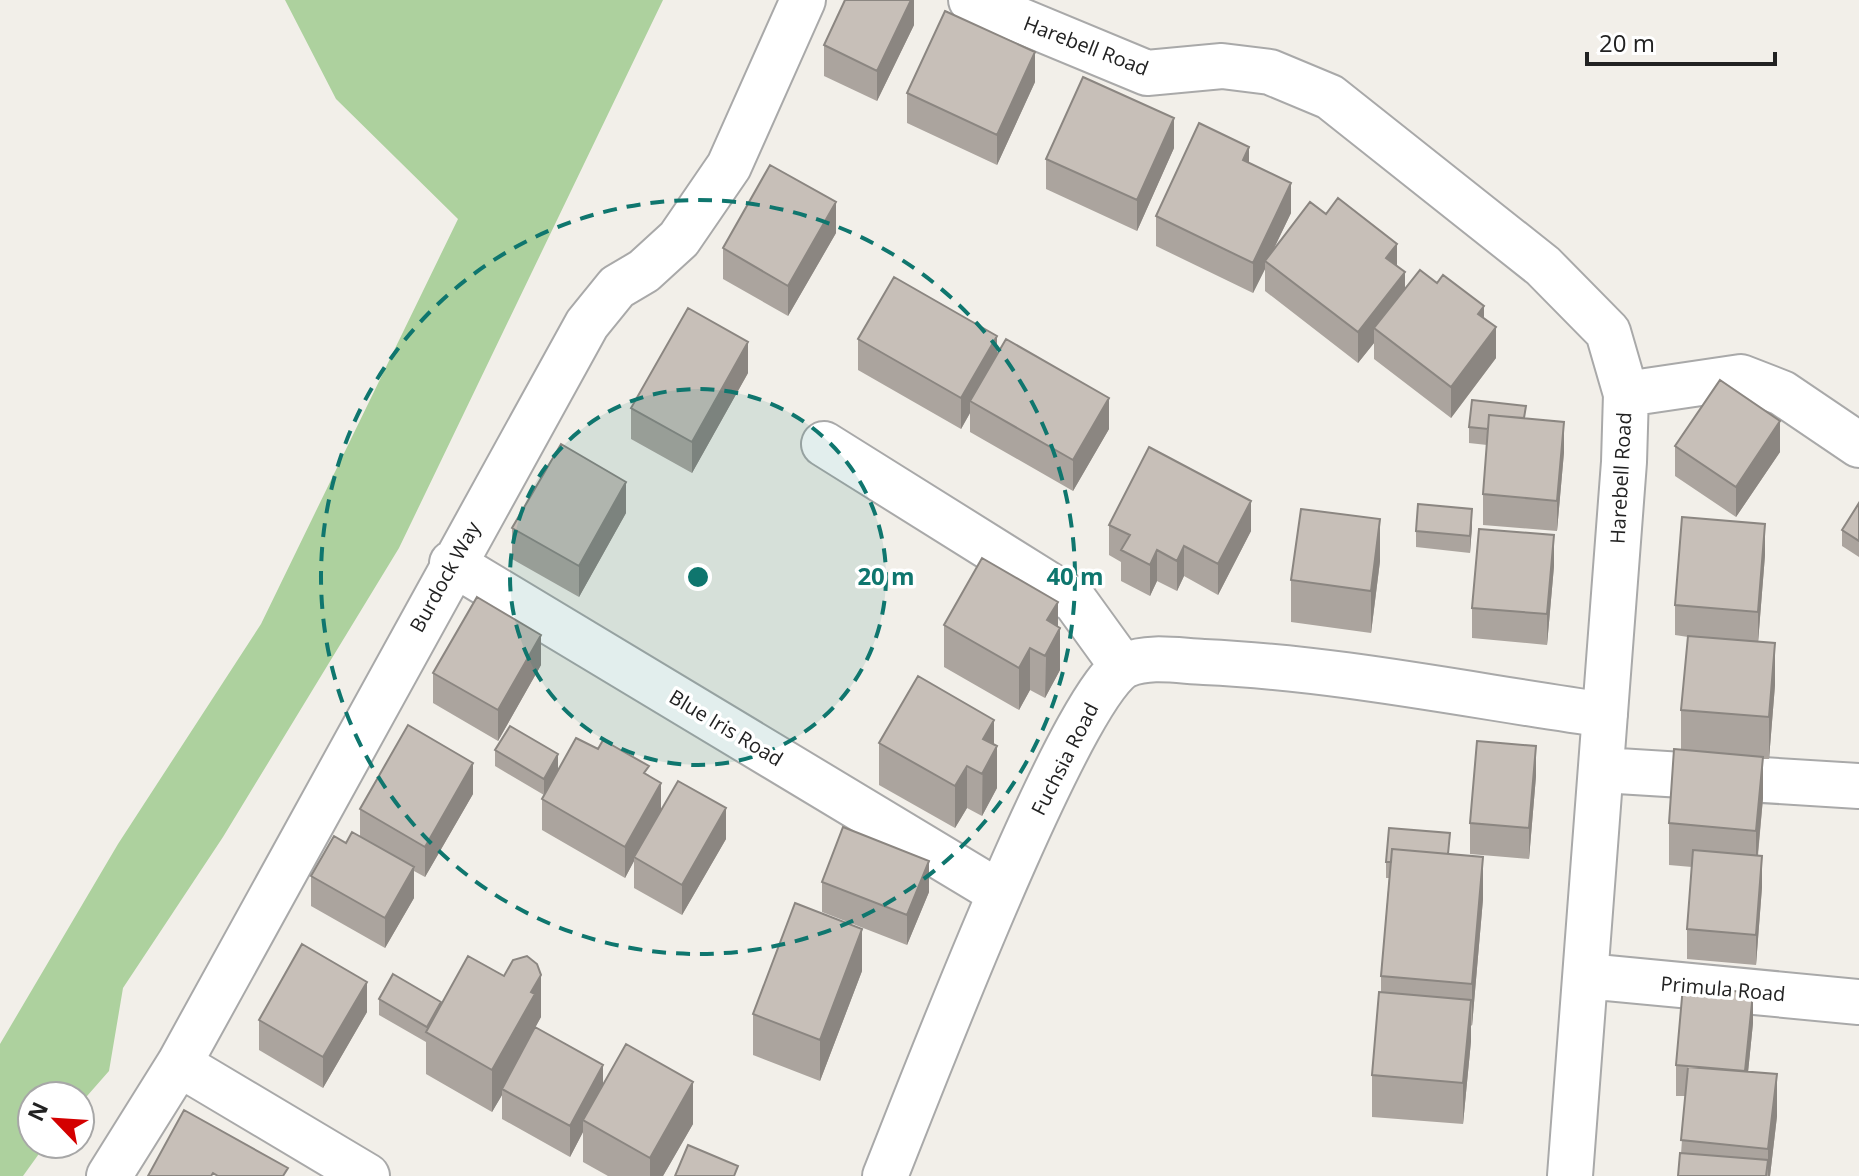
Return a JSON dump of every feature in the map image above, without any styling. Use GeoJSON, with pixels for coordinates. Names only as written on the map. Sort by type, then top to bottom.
{"type":"FeatureCollection","features":[{"type":"Feature","properties":{"kind":"street","name":"Burdock Way"},"geometry":{"type":"LineString","coordinates":[[109,1176],[179,1064],[452,563],[587,324],[617,287],[644,271],[679,239],[729,166],[803,0]]}},
{"type":"Feature","properties":{"kind":"street","name":"Harebell Road"},"geometry":{"type":"LineString","coordinates":[[971,0],[1147,73],[1222,66],[1258,71],[1330,97],[1543,266],[1608,332],[1626,394],[1602,770],[1570,1176]]}},
{"type":"Feature","properties":{"kind":"street"},"geometry":{"type":"LineString","coordinates":[[1626,394],[1741,377],[1782,393],[1859,445]]}},
{"type":"Feature","properties":{"kind":"street"},"geometry":{"type":"LineString","coordinates":[[824,444],[1075,601],[1122,666],[1145,659],[1257,664],[1605,715]]}},
{"type":"Feature","properties":{"kind":"street","name":"Blue Iris Road"},"geometry":{"type":"LineString","coordinates":[[452,563],[1000,893]]}},
{"type":"Feature","properties":{"kind":"street","name":"Fuchsia Road"},"geometry":{"type":"LineString","coordinates":[[885,1176],[1000,893],[1069,742],[1102,690],[1122,666]]}},
{"type":"Feature","properties":{"kind":"street"},"geometry":{"type":"LineString","coordinates":[[1602,770],[1859,786]]}},
{"type":"Feature","properties":{"kind":"street","name":"Primula Road"},"geometry":{"type":"LineString","coordinates":[[1586,976],[1859,1002]]}},
{"type":"Feature","properties":{"kind":"street"},"geometry":{"type":"LineString","coordinates":[[179,1064],[367,1176]]}},
{"type":"Feature","properties":{"kind":"green space"},"geometry":{"type":"Polygon","coordinates":[[[285,0],[663,0],[399,548],[223,837],[123,988],[109,1071],[96,1086],[96,1080],[16,1080],[16,1160],[34,1160],[23,1176],[0,1176],[0,1044],[118,844],[261,624],[458,219],[336,99],[285,0]]]}},
{"type":"Feature","properties":{"kind":"building"},"geometry":{"type":"Polygon","coordinates":[[[845,0],[911,0],[877,71],[824,45],[845,0]]]}},
{"type":"Feature","properties":{"kind":"building"},"geometry":{"type":"Polygon","coordinates":[[[945,11],[1035,52],[997,135],[907,93],[945,11]]]}},
{"type":"Feature","properties":{"kind":"building"},"geometry":{"type":"Polygon","coordinates":[[[1083,77],[1174,118],[1137,200],[1046,159],[1083,77]]]}},
{"type":"Feature","properties":{"kind":"building"},"geometry":{"type":"Polygon","coordinates":[[[1199,123],[1249,147],[1243,160],[1291,183],[1253,263],[1156,216],[1199,123]]]}},
{"type":"Feature","properties":{"kind":"building"},"geometry":{"type":"Polygon","coordinates":[[[770,165],[836,202],[788,286],[723,248],[770,165]]]}},
{"type":"Feature","properties":{"kind":"building"},"geometry":{"type":"Polygon","coordinates":[[[1338,198],[1397,244],[1386,258],[1405,272],[1358,332],[1265,261],[1310,202],[1326,214],[1338,198]]]}},
{"type":"Feature","properties":{"kind":"building"},"geometry":{"type":"Polygon","coordinates":[[[1420,270],[1437,283],[1443,275],[1484,306],[1478,314],[1496,327],[1451,387],[1374,328],[1420,270]]]}},
{"type":"Feature","properties":{"kind":"building"},"geometry":{"type":"Polygon","coordinates":[[[894,277],[997,336],[961,398],[858,339],[894,277]]]}},
{"type":"Feature","properties":{"kind":"building"},"geometry":{"type":"Polygon","coordinates":[[[688,308],[748,342],[692,442],[631,408],[688,308]]]}},
{"type":"Feature","properties":{"kind":"building"},"geometry":{"type":"Polygon","coordinates":[[[1006,339],[1109,398],[1073,460],[970,401],[1006,339]]]}},
{"type":"Feature","properties":{"kind":"building"},"geometry":{"type":"Polygon","coordinates":[[[1720,380],[1780,421],[1736,487],[1675,446],[1720,380]]]}},
{"type":"Feature","properties":{"kind":"building"},"geometry":{"type":"Polygon","coordinates":[[[1472,400],[1526,406],[1524,418],[1489,415],[1488,429],[1469,427],[1472,400]]]}},
{"type":"Feature","properties":{"kind":"building"},"geometry":{"type":"Polygon","coordinates":[[[1489,415],[1564,422],[1557,501],[1483,494],[1489,415]]]}},
{"type":"Feature","properties":{"kind":"building"},"geometry":{"type":"Polygon","coordinates":[[[561,444],[626,482],[579,566],[512,528],[561,444]]]}},
{"type":"Feature","properties":{"kind":"building"},"geometry":{"type":"Polygon","coordinates":[[[1149,447],[1251,501],[1218,564],[1184,546],[1177,561],[1157,550],[1150,565],[1121,550],[1130,535],[1109,525],[1149,447]]]}},
{"type":"Feature","properties":{"kind":"building"},"geometry":{"type":"Polygon","coordinates":[[[1859,503],[1859,541],[1842,530],[1859,503]]]}},
{"type":"Feature","properties":{"kind":"building"},"geometry":{"type":"Polygon","coordinates":[[[1418,504],[1472,509],[1470,536],[1416,531],[1418,504]]]}},
{"type":"Feature","properties":{"kind":"building"},"geometry":{"type":"Polygon","coordinates":[[[1301,509],[1380,519],[1371,591],[1291,580],[1301,509]]]}},
{"type":"Feature","properties":{"kind":"building"},"geometry":{"type":"Polygon","coordinates":[[[1682,517],[1765,524],[1758,612],[1675,605],[1682,517]]]}},
{"type":"Feature","properties":{"kind":"building"},"geometry":{"type":"Polygon","coordinates":[[[1479,529],[1554,535],[1547,614],[1472,608],[1479,529]]]}},
{"type":"Feature","properties":{"kind":"building"},"geometry":{"type":"Polygon","coordinates":[[[982,558],[1058,602],[1047,620],[1060,628],[1045,656],[1030,648],[1019,668],[944,625],[982,558]]]}},
{"type":"Feature","properties":{"kind":"building"},"geometry":{"type":"Polygon","coordinates":[[[477,597],[541,635],[498,710],[433,673],[477,597]]]}},
{"type":"Feature","properties":{"kind":"building"},"geometry":{"type":"Polygon","coordinates":[[[1688,636],[1775,643],[1769,717],[1681,710],[1688,636]]]}},
{"type":"Feature","properties":{"kind":"building"},"geometry":{"type":"Polygon","coordinates":[[[918,676],[994,720],[983,739],[997,746],[982,774],[967,766],[955,786],[879,743],[918,676]]]}},
{"type":"Feature","properties":{"kind":"building"},"geometry":{"type":"Polygon","coordinates":[[[408,725],[473,763],[425,847],[360,809],[408,725]]]}},
{"type":"Feature","properties":{"kind":"building"},"geometry":{"type":"Polygon","coordinates":[[[510,726],[558,754],[544,779],[495,750],[510,726]]]}},
{"type":"Feature","properties":{"kind":"building"},"geometry":{"type":"Polygon","coordinates":[[[576,738],[598,749],[603,740],[649,766],[644,773],[661,783],[625,847],[542,799],[576,738]]]}},
{"type":"Feature","properties":{"kind":"building"},"geometry":{"type":"Polygon","coordinates":[[[1477,741],[1536,746],[1529,828],[1470,823],[1477,741]]]}},
{"type":"Feature","properties":{"kind":"building"},"geometry":{"type":"Polygon","coordinates":[[[1674,749],[1763,757],[1756,831],[1669,823],[1674,749]]]}},
{"type":"Feature","properties":{"kind":"building"},"geometry":{"type":"Polygon","coordinates":[[[678,781],[726,808],[682,885],[634,857],[678,781]]]}},
{"type":"Feature","properties":{"kind":"building"},"geometry":{"type":"Polygon","coordinates":[[[843,827],[929,861],[907,915],[822,882],[843,827]]]}},
{"type":"Feature","properties":{"kind":"building"},"geometry":{"type":"Polygon","coordinates":[[[1389,828],[1450,833],[1448,854],[1392,849],[1391,862],[1386,862],[1389,828]]]}},
{"type":"Feature","properties":{"kind":"building"},"geometry":{"type":"Polygon","coordinates":[[[352,832],[414,867],[385,918],[311,876],[334,836],[346,843],[352,832]]]}},
{"type":"Feature","properties":{"kind":"building"},"geometry":{"type":"Polygon","coordinates":[[[1392,849],[1483,857],[1472,984],[1381,976],[1392,849]]]}},
{"type":"Feature","properties":{"kind":"building"},"geometry":{"type":"Polygon","coordinates":[[[1693,850],[1762,856],[1756,935],[1687,929],[1693,850]]]}},
{"type":"Feature","properties":{"kind":"building"},"geometry":{"type":"Polygon","coordinates":[[[795,903],[862,929],[820,1040],[753,1014],[795,903]]]}},
{"type":"Feature","properties":{"kind":"building"},"geometry":{"type":"Polygon","coordinates":[[[302,944],[367,982],[323,1057],[259,1020],[302,944]]]}},
{"type":"Feature","properties":{"kind":"building"},"geometry":{"type":"Polygon","coordinates":[[[468,956],[504,976],[513,960],[527,956],[537,964],[541,975],[531,992],[535,994],[492,1070],[426,1032],[468,956]]]}},
{"type":"Feature","properties":{"kind":"building"},"geometry":{"type":"Polygon","coordinates":[[[393,974],[441,1002],[427,1027],[379,999],[393,974]]]}},
{"type":"Feature","properties":{"kind":"building"},"geometry":{"type":"Polygon","coordinates":[[[1683,986],[1753,993],[1745,1071],[1676,1065],[1683,986]]]}},
{"type":"Feature","properties":{"kind":"building"},"geometry":{"type":"Polygon","coordinates":[[[1379,992],[1471,1000],[1463,1083],[1372,1075],[1379,992]]]}},
{"type":"Feature","properties":{"kind":"building"},"geometry":{"type":"Polygon","coordinates":[[[535,1027],[603,1065],[570,1126],[502,1089],[535,1027]]]}},
{"type":"Feature","properties":{"kind":"building"},"geometry":{"type":"Polygon","coordinates":[[[626,1044],[693,1082],[650,1158],[583,1120],[626,1044]]]}},
{"type":"Feature","properties":{"kind":"building"},"geometry":{"type":"Polygon","coordinates":[[[1688,1067],[1777,1074],[1768,1149],[1681,1140],[1688,1067]]]}},
{"type":"Feature","properties":{"kind":"building"},"geometry":{"type":"Polygon","coordinates":[[[184,1110],[288,1168],[283,1176],[218,1176],[213,1173],[211,1176],[148,1176],[184,1110]]]}},
{"type":"Feature","properties":{"kind":"building"},"geometry":{"type":"Polygon","coordinates":[[[688,1145],[738,1166],[734,1176],[675,1176],[688,1145]]]}},
{"type":"Feature","properties":{"kind":"building"},"geometry":{"type":"Polygon","coordinates":[[[1680,1153],[1768,1160],[1766,1176],[1678,1176],[1680,1153]]]}}]}
